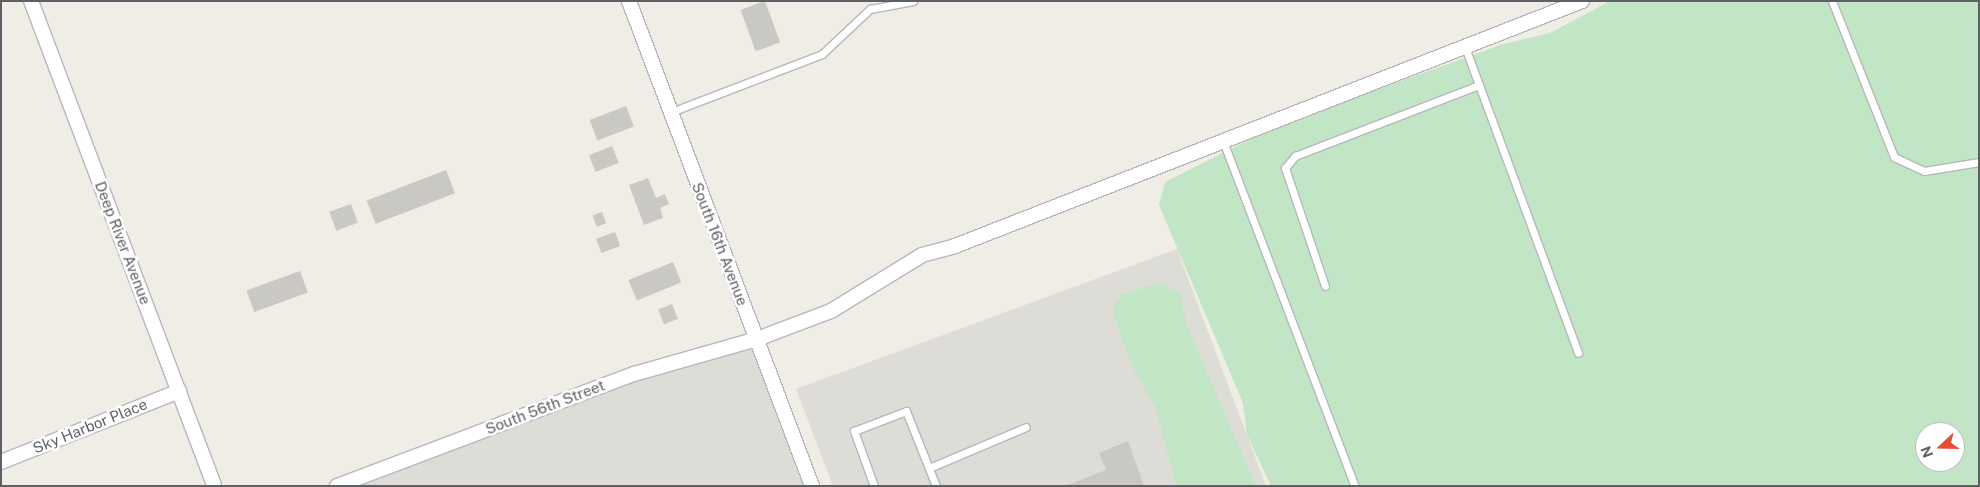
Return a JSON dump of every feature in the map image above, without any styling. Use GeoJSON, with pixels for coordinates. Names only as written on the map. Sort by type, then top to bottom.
{"type":"FeatureCollection","features":[{"type":"Feature","properties":{"kind":"street","name":"Deep River Avenue"},"geometry":{"type":"LineString","coordinates":[[31,1],[214,485]]}},
{"type":"Feature","properties":{"kind":"street","name":"South 16th Avenue"},"geometry":{"type":"LineString","coordinates":[[628,1],[812,486]]}},
{"type":"Feature","properties":{"kind":"street","name":"South 56th Street"},"geometry":{"type":"LineString","coordinates":[[337,486],[634,374],[757,339],[831,311],[922,256],[955,246],[1582,1]]}},
{"type":"Feature","properties":{"kind":"street","name":"Sky Harbor Place"},"geometry":{"type":"LineString","coordinates":[[1,462],[179,391]]}},
{"type":"Feature","properties":{"kind":"lane"},"geometry":{"type":"LineString","coordinates":[[671,112],[822,54],[870,9],[913,1]]}},
{"type":"Feature","properties":{"kind":"lane"},"geometry":{"type":"LineString","coordinates":[[1832,1],[1894,157],[1924,171],[1979,162]]}},
{"type":"Feature","properties":{"kind":"lane"},"geometry":{"type":"LineString","coordinates":[[1465,47],[1578,353]]}},
{"type":"Feature","properties":{"kind":"lane"},"geometry":{"type":"LineString","coordinates":[[1325,286],[1285,168],[1295,156],[1480,85]]}},
{"type":"Feature","properties":{"kind":"lane"},"geometry":{"type":"LineString","coordinates":[[1223,141],[1355,486]]}},
{"type":"Feature","properties":{"kind":"lane"},"geometry":{"type":"LineString","coordinates":[[874,486],[854,431],[906,411],[936,486]]}},
{"type":"Feature","properties":{"kind":"lane"},"geometry":{"type":"LineString","coordinates":[[929,468],[1026,427]]}},
{"type":"Feature","properties":{"kind":"shaded area"},"geometry":{"type":"Polygon","coordinates":[[[1177,249],[1266,486],[833,486],[796,389],[1177,249]]]}},
{"type":"Feature","properties":{"kind":"shaded area"},"geometry":{"type":"Polygon","coordinates":[[[755,348],[805,486],[361,486],[633,382],[755,348]]]}},
{"type":"Feature","properties":{"kind":"green space"},"geometry":{"type":"Polygon","coordinates":[[[1610,1],[1979,1],[1979,486],[1271,486],[1247,435],[1243,403],[1159,205],[1165,182],[1253,138],[1311,114],[1500,45],[1550,33],[1610,1]]]}},
{"type":"Feature","properties":{"kind":"green space"},"geometry":{"type":"Polygon","coordinates":[[[1158,283],[1180,293],[1187,326],[1256,486],[1176,486],[1156,409],[1131,364],[1112,309],[1121,295],[1158,283]]]}},
{"type":"Feature","properties":{"kind":"building"},"geometry":{"type":"Polygon","coordinates":[[[765,1],[780,42],[756,51],[741,10],[765,1]]]}},
{"type":"Feature","properties":{"kind":"building"},"geometry":{"type":"Polygon","coordinates":[[[626,106],[634,127],[597,141],[590,120],[626,106]]]}},
{"type":"Feature","properties":{"kind":"building"},"geometry":{"type":"Polygon","coordinates":[[[612,146],[619,163],[596,172],[589,155],[612,146]]]}},
{"type":"Feature","properties":{"kind":"building"},"geometry":{"type":"Polygon","coordinates":[[[446,170],[455,193],[376,224],[367,200],[446,170]]]}},
{"type":"Feature","properties":{"kind":"building"},"geometry":{"type":"Polygon","coordinates":[[[648,178],[656,198],[665,194],[669,204],[660,208],[663,218],[644,225],[629,185],[648,178]]]}},
{"type":"Feature","properties":{"kind":"building"},"geometry":{"type":"Polygon","coordinates":[[[351,204],[358,223],[336,231],[329,212],[351,204]]]}},
{"type":"Feature","properties":{"kind":"building"},"geometry":{"type":"Polygon","coordinates":[[[602,212],[606,223],[597,227],[593,215],[602,212]]]}},
{"type":"Feature","properties":{"kind":"building"},"geometry":{"type":"Polygon","coordinates":[[[615,232],[620,246],[601,253],[596,239],[615,232]]]}},
{"type":"Feature","properties":{"kind":"building"},"geometry":{"type":"Polygon","coordinates":[[[673,262],[681,282],[637,300],[628,280],[673,262]]]}},
{"type":"Feature","properties":{"kind":"building"},"geometry":{"type":"Polygon","coordinates":[[[300,271],[308,293],[254,312],[246,290],[300,271]]]}},
{"type":"Feature","properties":{"kind":"building"},"geometry":{"type":"Polygon","coordinates":[[[672,304],[678,319],[664,324],[658,310],[672,304]]]}},
{"type":"Feature","properties":{"kind":"building"},"geometry":{"type":"Polygon","coordinates":[[[1128,441],[1144,486],[1065,486],[1106,470],[1099,453],[1128,441]]]}}]}
